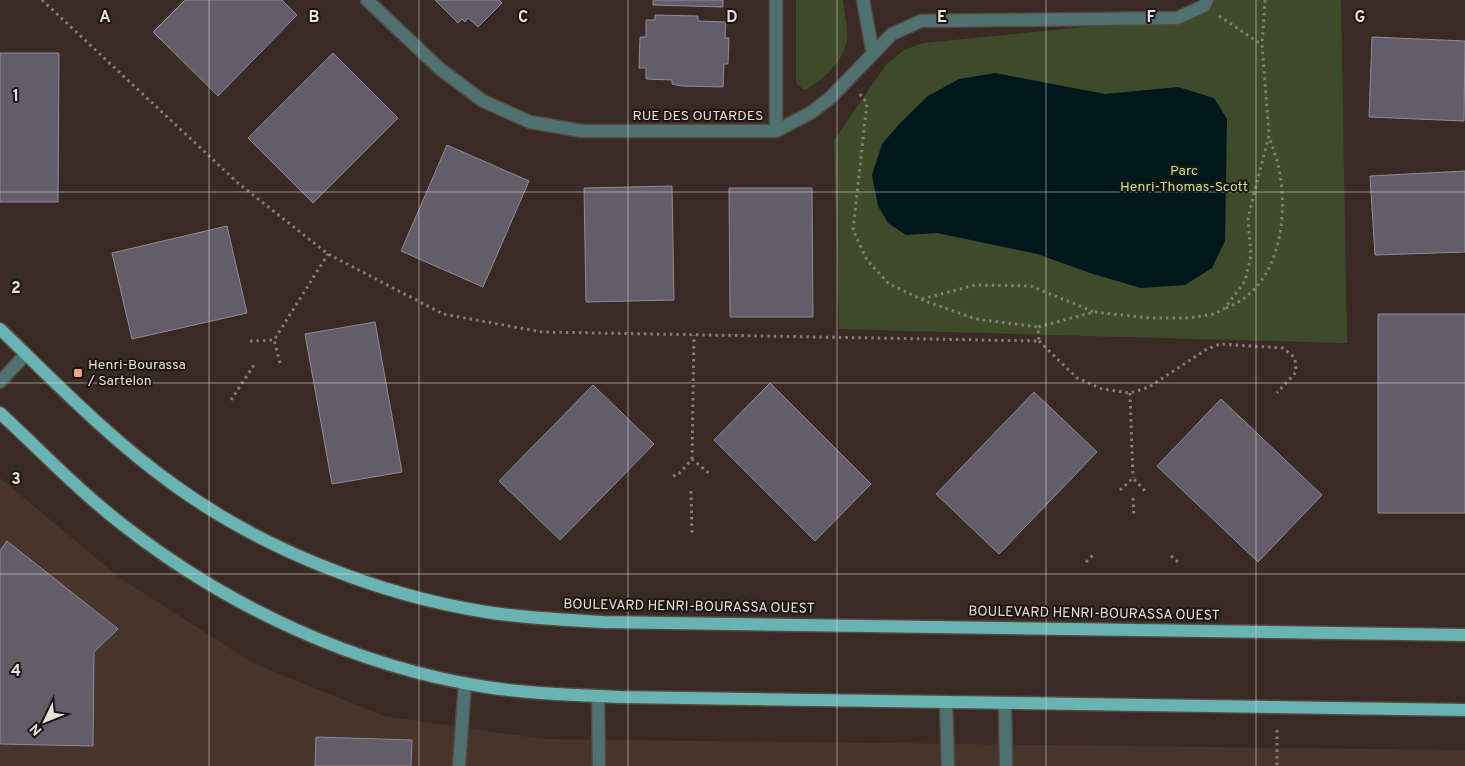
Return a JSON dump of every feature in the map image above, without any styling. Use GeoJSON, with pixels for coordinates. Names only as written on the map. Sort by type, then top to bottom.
{"type":"FeatureCollection","features":[{"type":"Feature","properties":{"kind":"main road","name":"BOULEVARD HENRI-BOURASSA OUEST"},"geometry":{"type":"LineString","coordinates":[[0,329],[116,439],[174,486],[213,511],[276,545],[337,571],[397,591],[458,607],[543,619],[602,622],[1465,635]]}},
{"type":"Feature","properties":{"kind":"main road"},"geometry":{"type":"LineString","coordinates":[[0,413],[108,513],[176,564],[210,585],[270,617],[338,647],[414,671],[465,683],[529,692],[598,696],[1465,710]]}},
{"type":"Feature","properties":{"kind":"street","name":"RUE DES OUTARDES"},"geometry":{"type":"LineString","coordinates":[[367,0],[440,69],[483,101],[530,122],[582,131],[776,131],[812,112],[847,80],[892,34],[921,21],[1177,18],[1205,3]]}},
{"type":"Feature","properties":{"kind":"street"},"geometry":{"type":"LineString","coordinates":[[776,0],[776,131]]}},
{"type":"Feature","properties":{"kind":"street"},"geometry":{"type":"LineString","coordinates":[[863,0],[872,54]]}},
{"type":"Feature","properties":{"kind":"street"},"geometry":{"type":"LineString","coordinates":[[0,382],[26,354]]}},
{"type":"Feature","properties":{"kind":"street"},"geometry":{"type":"LineString","coordinates":[[459,766],[465,683]]}},
{"type":"Feature","properties":{"kind":"street"},"geometry":{"type":"LineString","coordinates":[[598,696],[599,766]]}},
{"type":"Feature","properties":{"kind":"street"},"geometry":{"type":"LineString","coordinates":[[946,702],[948,766]]}},
{"type":"Feature","properties":{"kind":"street"},"geometry":{"type":"LineString","coordinates":[[1005,704],[1006,766]]}},
{"type":"Feature","properties":{"kind":"path"},"geometry":{"type":"LineString","coordinates":[[42,0],[238,183],[328,254],[443,314],[542,332],[1039,341]]}},
{"type":"Feature","properties":{"kind":"path"},"geometry":{"type":"LineString","coordinates":[[922,299],[975,285],[1031,286],[1094,312],[1150,318],[1189,318],[1214,314],[1238,304],[1257,286],[1271,265],[1278,245],[1282,213],[1280,169],[1269,136],[1262,44],[1265,0]]}},
{"type":"Feature","properties":{"kind":"path"},"geometry":{"type":"LineString","coordinates":[[1205,3],[1262,44]]}},
{"type":"Feature","properties":{"kind":"path"},"geometry":{"type":"LineString","coordinates":[[847,80],[867,102],[853,230],[867,260],[889,284],[922,299],[976,319],[1038,327],[1094,312]]}},
{"type":"Feature","properties":{"kind":"path"},"geometry":{"type":"LineString","coordinates":[[1225,308],[1244,281],[1251,256],[1248,218],[1269,136]]}},
{"type":"Feature","properties":{"kind":"path"},"geometry":{"type":"LineString","coordinates":[[280,363],[274,340],[328,254]]}},
{"type":"Feature","properties":{"kind":"path"},"geometry":{"type":"LineString","coordinates":[[1038,327],[1039,341],[1077,378],[1102,389],[1130,393],[1149,387],[1207,349],[1220,344],[1283,348],[1295,358],[1296,372],[1276,394]]}},
{"type":"Feature","properties":{"kind":"path"},"geometry":{"type":"LineString","coordinates":[[673,476],[678,475],[692,459],[694,335]]}},
{"type":"Feature","properties":{"kind":"path"},"geometry":{"type":"LineString","coordinates":[[250,341],[274,340]]}},
{"type":"Feature","properties":{"kind":"path"},"geometry":{"type":"LineString","coordinates":[[231,400],[254,365]]}},
{"type":"Feature","properties":{"kind":"path"},"geometry":{"type":"LineString","coordinates":[[1130,393],[1133,478],[1145,491]]}},
{"type":"Feature","properties":{"kind":"path"},"geometry":{"type":"LineString","coordinates":[[692,459],[711,475]]}},
{"type":"Feature","properties":{"kind":"path"},"geometry":{"type":"LineString","coordinates":[[1120,490],[1133,478]]}},
{"type":"Feature","properties":{"kind":"path"},"geometry":{"type":"LineString","coordinates":[[691,491],[692,534]]}},
{"type":"Feature","properties":{"kind":"path"},"geometry":{"type":"LineString","coordinates":[[1133,498],[1134,517]]}},
{"type":"Feature","properties":{"kind":"path"},"geometry":{"type":"LineString","coordinates":[[1086,562],[1095,553]]}},
{"type":"Feature","properties":{"kind":"path"},"geometry":{"type":"LineString","coordinates":[[1171,556],[1179,563]]}},
{"type":"Feature","properties":{"kind":"path"},"geometry":{"type":"LineString","coordinates":[[1277,730],[1277,766]]}},
{"type":"Feature","properties":{"kind":"shaded area"},"geometry":{"type":"Polygon","coordinates":[[[0,478],[120,578],[253,663],[384,716],[543,739],[1465,750],[1465,766],[0,766],[0,478]]]}},
{"type":"Feature","properties":{"kind":"green space"},"geometry":{"type":"Polygon","coordinates":[[[796,0],[843,0],[847,28],[846,44],[840,59],[829,72],[804,90],[796,83],[796,0]]]}},
{"type":"Feature","properties":{"kind":"green space","name":"Parc Henri-Thomas-Scott"},"geometry":{"type":"Polygon","coordinates":[[[1207,0],[1341,0],[1347,343],[839,329],[834,140],[886,65],[904,50],[923,43],[1177,18],[1207,0]]]}},
{"type":"Feature","properties":{"kind":"water"},"geometry":{"type":"Polygon","coordinates":[[[995,73],[1105,94],[1178,87],[1214,98],[1227,119],[1225,241],[1212,268],[1185,285],[1141,288],[1093,274],[1037,254],[937,233],[906,235],[888,223],[878,206],[872,175],[882,144],[901,122],[928,96],[959,79],[995,73]]]}},
{"type":"Feature","properties":{"kind":"building"},"geometry":{"type":"Polygon","coordinates":[[[185,0],[282,0],[297,15],[218,96],[153,32],[185,0]]]}},
{"type":"Feature","properties":{"kind":"building"},"geometry":{"type":"Polygon","coordinates":[[[435,0],[499,0],[502,3],[478,27],[468,18],[465,22],[462,19],[458,23],[435,0]]]}},
{"type":"Feature","properties":{"kind":"building"},"geometry":{"type":"Polygon","coordinates":[[[653,0],[723,0],[723,7],[653,5],[653,0]]]}},
{"type":"Feature","properties":{"kind":"building"},"geometry":{"type":"Polygon","coordinates":[[[655,15],[698,16],[698,21],[726,22],[725,38],[729,38],[728,64],[724,64],[723,87],[682,86],[672,84],[672,80],[646,79],[646,68],[639,68],[640,37],[646,37],[646,20],[655,20],[655,15]]]}},
{"type":"Feature","properties":{"kind":"building"},"geometry":{"type":"Polygon","coordinates":[[[1372,37],[1465,41],[1464,121],[1369,117],[1372,37]]]}},
{"type":"Feature","properties":{"kind":"building"},"geometry":{"type":"Polygon","coordinates":[[[0,53],[59,53],[58,202],[0,202],[0,53]]]}},
{"type":"Feature","properties":{"kind":"building"},"geometry":{"type":"Polygon","coordinates":[[[333,53],[398,118],[313,203],[248,138],[333,53]]]}},
{"type":"Feature","properties":{"kind":"building"},"geometry":{"type":"Polygon","coordinates":[[[447,145],[529,181],[483,287],[401,251],[447,145]]]}},
{"type":"Feature","properties":{"kind":"building"},"geometry":{"type":"Polygon","coordinates":[[[1465,171],[1465,252],[1375,255],[1370,176],[1465,171]]]}},
{"type":"Feature","properties":{"kind":"building"},"geometry":{"type":"Polygon","coordinates":[[[672,186],[674,300],[586,302],[584,188],[672,186]]]}},
{"type":"Feature","properties":{"kind":"building"},"geometry":{"type":"Polygon","coordinates":[[[729,188],[812,188],[813,317],[730,317],[729,188]]]}},
{"type":"Feature","properties":{"kind":"building"},"geometry":{"type":"Polygon","coordinates":[[[227,226],[247,313],[132,339],[112,253],[227,226]]]}},
{"type":"Feature","properties":{"kind":"building"},"geometry":{"type":"Polygon","coordinates":[[[1378,314],[1465,314],[1465,513],[1378,513],[1378,314]]]}},
{"type":"Feature","properties":{"kind":"building"},"geometry":{"type":"Polygon","coordinates":[[[375,322],[402,472],[332,484],[305,334],[375,322]]]}},
{"type":"Feature","properties":{"kind":"building"},"geometry":{"type":"Polygon","coordinates":[[[770,383],[871,484],[815,541],[714,440],[770,383]]]}},
{"type":"Feature","properties":{"kind":"building"},"geometry":{"type":"Polygon","coordinates":[[[593,385],[654,444],[560,540],[499,481],[593,385]]]}},
{"type":"Feature","properties":{"kind":"building"},"geometry":{"type":"Polygon","coordinates":[[[1034,392],[1097,452],[999,554],[936,494],[1034,392]]]}},
{"type":"Feature","properties":{"kind":"building"},"geometry":{"type":"Polygon","coordinates":[[[1221,399],[1322,495],[1258,562],[1157,466],[1221,399]]]}},
{"type":"Feature","properties":{"kind":"building"},"geometry":{"type":"Polygon","coordinates":[[[7,541],[118,629],[94,652],[93,746],[0,744],[0,551],[7,541]]]}},
{"type":"Feature","properties":{"kind":"building"},"geometry":{"type":"Polygon","coordinates":[[[316,737],[412,740],[411,766],[315,766],[316,737]]]}},
{"type":"Feature","properties":{"kind":"place","name":"Henri-Bourassa / Sartelon"},"geometry":{"type":"Point","coordinates":[78,373]}}]}
